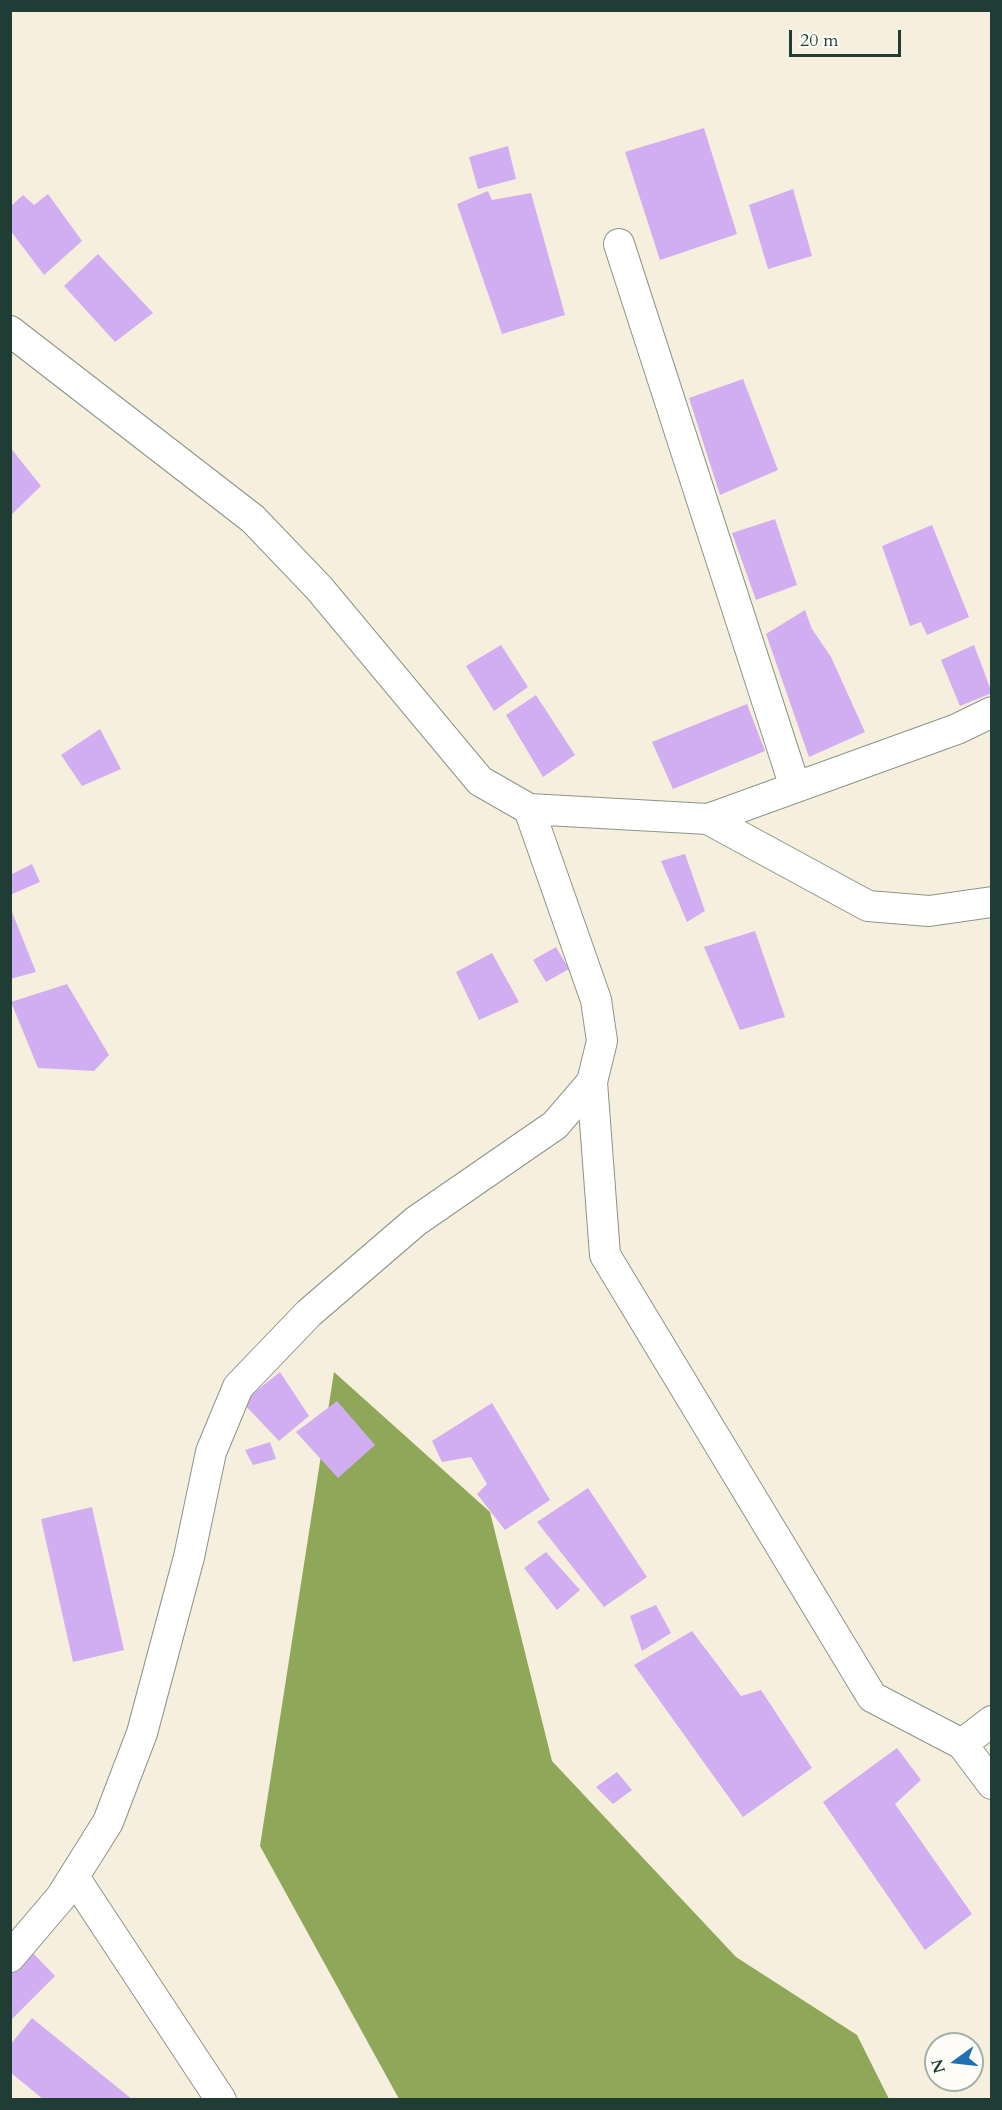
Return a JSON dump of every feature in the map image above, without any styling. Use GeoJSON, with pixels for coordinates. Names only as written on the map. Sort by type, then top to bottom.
{"type":"FeatureCollection","features":[{"type":"Feature","properties":{"kind":"street"},"geometry":{"type":"LineString","coordinates":[[619,244],[795,787]]}},
{"type":"Feature","properties":{"kind":"street"},"geometry":{"type":"LineString","coordinates":[[11,331],[253,519],[319,588],[480,781],[529,809],[708,819],[957,729],[992,712]]}},
{"type":"Feature","properties":{"kind":"street"},"geometry":{"type":"LineString","coordinates":[[529,809],[596,1000],[602,1041],[592,1082],[605,1255],[872,1697],[962,1744],[992,1784]]}},
{"type":"Feature","properties":{"kind":"street"},"geometry":{"type":"LineString","coordinates":[[708,819],[868,906],[929,911],[992,902]]}},
{"type":"Feature","properties":{"kind":"street"},"geometry":{"type":"LineString","coordinates":[[10,1957],[61,1897],[108,1822],[142,1733],[189,1557],[211,1452],[238,1387],[309,1313],[416,1221],[555,1125],[592,1082]]}},
{"type":"Feature","properties":{"kind":"street"},"geometry":{"type":"LineString","coordinates":[[962,1744],[992,1721]]}},
{"type":"Feature","properties":{"kind":"street"},"geometry":{"type":"LineString","coordinates":[[74,1877],[221,2100]]}},
{"type":"Feature","properties":{"kind":"green space"},"geometry":{"type":"Polygon","coordinates":[[[334,1372],[490,1512],[552,1761],[736,1957],[857,2035],[889,2099],[399,2099],[260,1846],[334,1372]]]}},
{"type":"Feature","properties":{"kind":"building"},"geometry":{"type":"Polygon","coordinates":[[[704,128],[737,234],[660,260],[625,152],[704,128]]]}},
{"type":"Feature","properties":{"kind":"building"},"geometry":{"type":"Polygon","coordinates":[[[508,146],[516,179],[478,189],[469,157],[508,146]]]}},
{"type":"Feature","properties":{"kind":"building"},"geometry":{"type":"Polygon","coordinates":[[[793,189],[812,256],[768,269],[749,205],[793,189]]]}},
{"type":"Feature","properties":{"kind":"building"},"geometry":{"type":"Polygon","coordinates":[[[488,191],[492,200],[531,193],[565,315],[502,334],[457,204],[488,191]]]}},
{"type":"Feature","properties":{"kind":"building"},"geometry":{"type":"Polygon","coordinates":[[[48,194],[82,241],[44,275],[10,230],[10,207],[23,195],[34,205],[48,194]]]}},
{"type":"Feature","properties":{"kind":"building"},"geometry":{"type":"Polygon","coordinates":[[[98,254],[153,313],[115,342],[64,286],[98,254]]]}},
{"type":"Feature","properties":{"kind":"building"},"geometry":{"type":"Polygon","coordinates":[[[743,379],[778,470],[720,495],[689,398],[743,379]]]}},
{"type":"Feature","properties":{"kind":"building"},"geometry":{"type":"Polygon","coordinates":[[[10,447],[41,486],[10,516],[10,447]]]}},
{"type":"Feature","properties":{"kind":"building"},"geometry":{"type":"Polygon","coordinates":[[[775,519],[797,585],[756,600],[732,533],[775,519]]]}},
{"type":"Feature","properties":{"kind":"building"},"geometry":{"type":"Polygon","coordinates":[[[932,525],[969,617],[927,635],[921,622],[910,626],[882,546],[932,525]]]}},
{"type":"Feature","properties":{"kind":"building"},"geometry":{"type":"Polygon","coordinates":[[[805,610],[812,629],[831,657],[865,732],[809,757],[766,634],[805,610]]]}},
{"type":"Feature","properties":{"kind":"building"},"geometry":{"type":"Polygon","coordinates":[[[501,645],[528,687],[494,711],[466,666],[501,645]]]}},
{"type":"Feature","properties":{"kind":"building"},"geometry":{"type":"Polygon","coordinates":[[[974,645],[992,693],[960,706],[941,660],[974,645]]]}},
{"type":"Feature","properties":{"kind":"building"},"geometry":{"type":"Polygon","coordinates":[[[536,695],[575,755],[543,777],[506,715],[536,695]]]}},
{"type":"Feature","properties":{"kind":"building"},"geometry":{"type":"Polygon","coordinates":[[[747,704],[765,751],[673,789],[652,742],[747,704]]]}},
{"type":"Feature","properties":{"kind":"building"},"geometry":{"type":"Polygon","coordinates":[[[100,729],[121,769],[82,786],[61,755],[100,729]]]}},
{"type":"Feature","properties":{"kind":"building"},"geometry":{"type":"Polygon","coordinates":[[[685,854],[705,911],[687,922],[661,861],[685,854]]]}},
{"type":"Feature","properties":{"kind":"building"},"geometry":{"type":"Polygon","coordinates":[[[32,864],[40,882],[10,895],[10,875],[32,864]]]}},
{"type":"Feature","properties":{"kind":"building"},"geometry":{"type":"Polygon","coordinates":[[[10,907],[36,972],[10,979],[10,907]]]}},
{"type":"Feature","properties":{"kind":"building"},"geometry":{"type":"Polygon","coordinates":[[[755,931],[785,1017],[740,1030],[704,947],[755,931]]]}},
{"type":"Feature","properties":{"kind":"building"},"geometry":{"type":"Polygon","coordinates":[[[556,947],[569,969],[546,982],[533,960],[556,947]]]}},
{"type":"Feature","properties":{"kind":"building"},"geometry":{"type":"Polygon","coordinates":[[[492,953],[519,1002],[479,1020],[456,972],[492,953]]]}},
{"type":"Feature","properties":{"kind":"building"},"geometry":{"type":"Polygon","coordinates":[[[67,984],[109,1055],[94,1071],[38,1068],[11,1002],[67,984]]]}},
{"type":"Feature","properties":{"kind":"building"},"geometry":{"type":"Polygon","coordinates":[[[280,1372],[309,1416],[279,1441],[242,1402],[280,1372]]]}},
{"type":"Feature","properties":{"kind":"building"},"geometry":{"type":"Polygon","coordinates":[[[337,1401],[375,1445],[338,1478],[296,1432],[337,1401]]]}},
{"type":"Feature","properties":{"kind":"building"},"geometry":{"type":"Polygon","coordinates":[[[492,1403],[550,1500],[505,1530],[477,1494],[487,1484],[471,1457],[442,1462],[432,1441],[492,1403]]]}},
{"type":"Feature","properties":{"kind":"building"},"geometry":{"type":"Polygon","coordinates":[[[270,1442],[276,1459],[253,1465],[245,1450],[270,1442]]]}},
{"type":"Feature","properties":{"kind":"building"},"geometry":{"type":"Polygon","coordinates":[[[588,1488],[647,1577],[604,1607],[537,1522],[588,1488]]]}},
{"type":"Feature","properties":{"kind":"building"},"geometry":{"type":"Polygon","coordinates":[[[92,1507],[124,1650],[73,1662],[41,1519],[92,1507]]]}},
{"type":"Feature","properties":{"kind":"building"},"geometry":{"type":"Polygon","coordinates":[[[546,1552],[580,1590],[557,1610],[524,1568],[546,1552]]]}},
{"type":"Feature","properties":{"kind":"building"},"geometry":{"type":"Polygon","coordinates":[[[656,1605],[671,1633],[642,1651],[630,1616],[656,1605]]]}},
{"type":"Feature","properties":{"kind":"building"},"geometry":{"type":"Polygon","coordinates":[[[692,1631],[741,1696],[761,1690],[812,1768],[743,1817],[634,1665],[692,1631]]]}},
{"type":"Feature","properties":{"kind":"building"},"geometry":{"type":"Polygon","coordinates":[[[897,1748],[921,1780],[895,1804],[972,1914],[925,1950],[823,1802],[897,1748]]]}},
{"type":"Feature","properties":{"kind":"building"},"geometry":{"type":"Polygon","coordinates":[[[617,1772],[632,1790],[613,1804],[596,1787],[617,1772]]]}},
{"type":"Feature","properties":{"kind":"building"},"geometry":{"type":"Polygon","coordinates":[[[32,1952],[55,1976],[10,2021],[10,1973],[32,1952]]]}},
{"type":"Feature","properties":{"kind":"building"},"geometry":{"type":"Polygon","coordinates":[[[32,2018],[133,2100],[44,2100],[10,2072],[10,2045],[32,2018]]]}}]}
